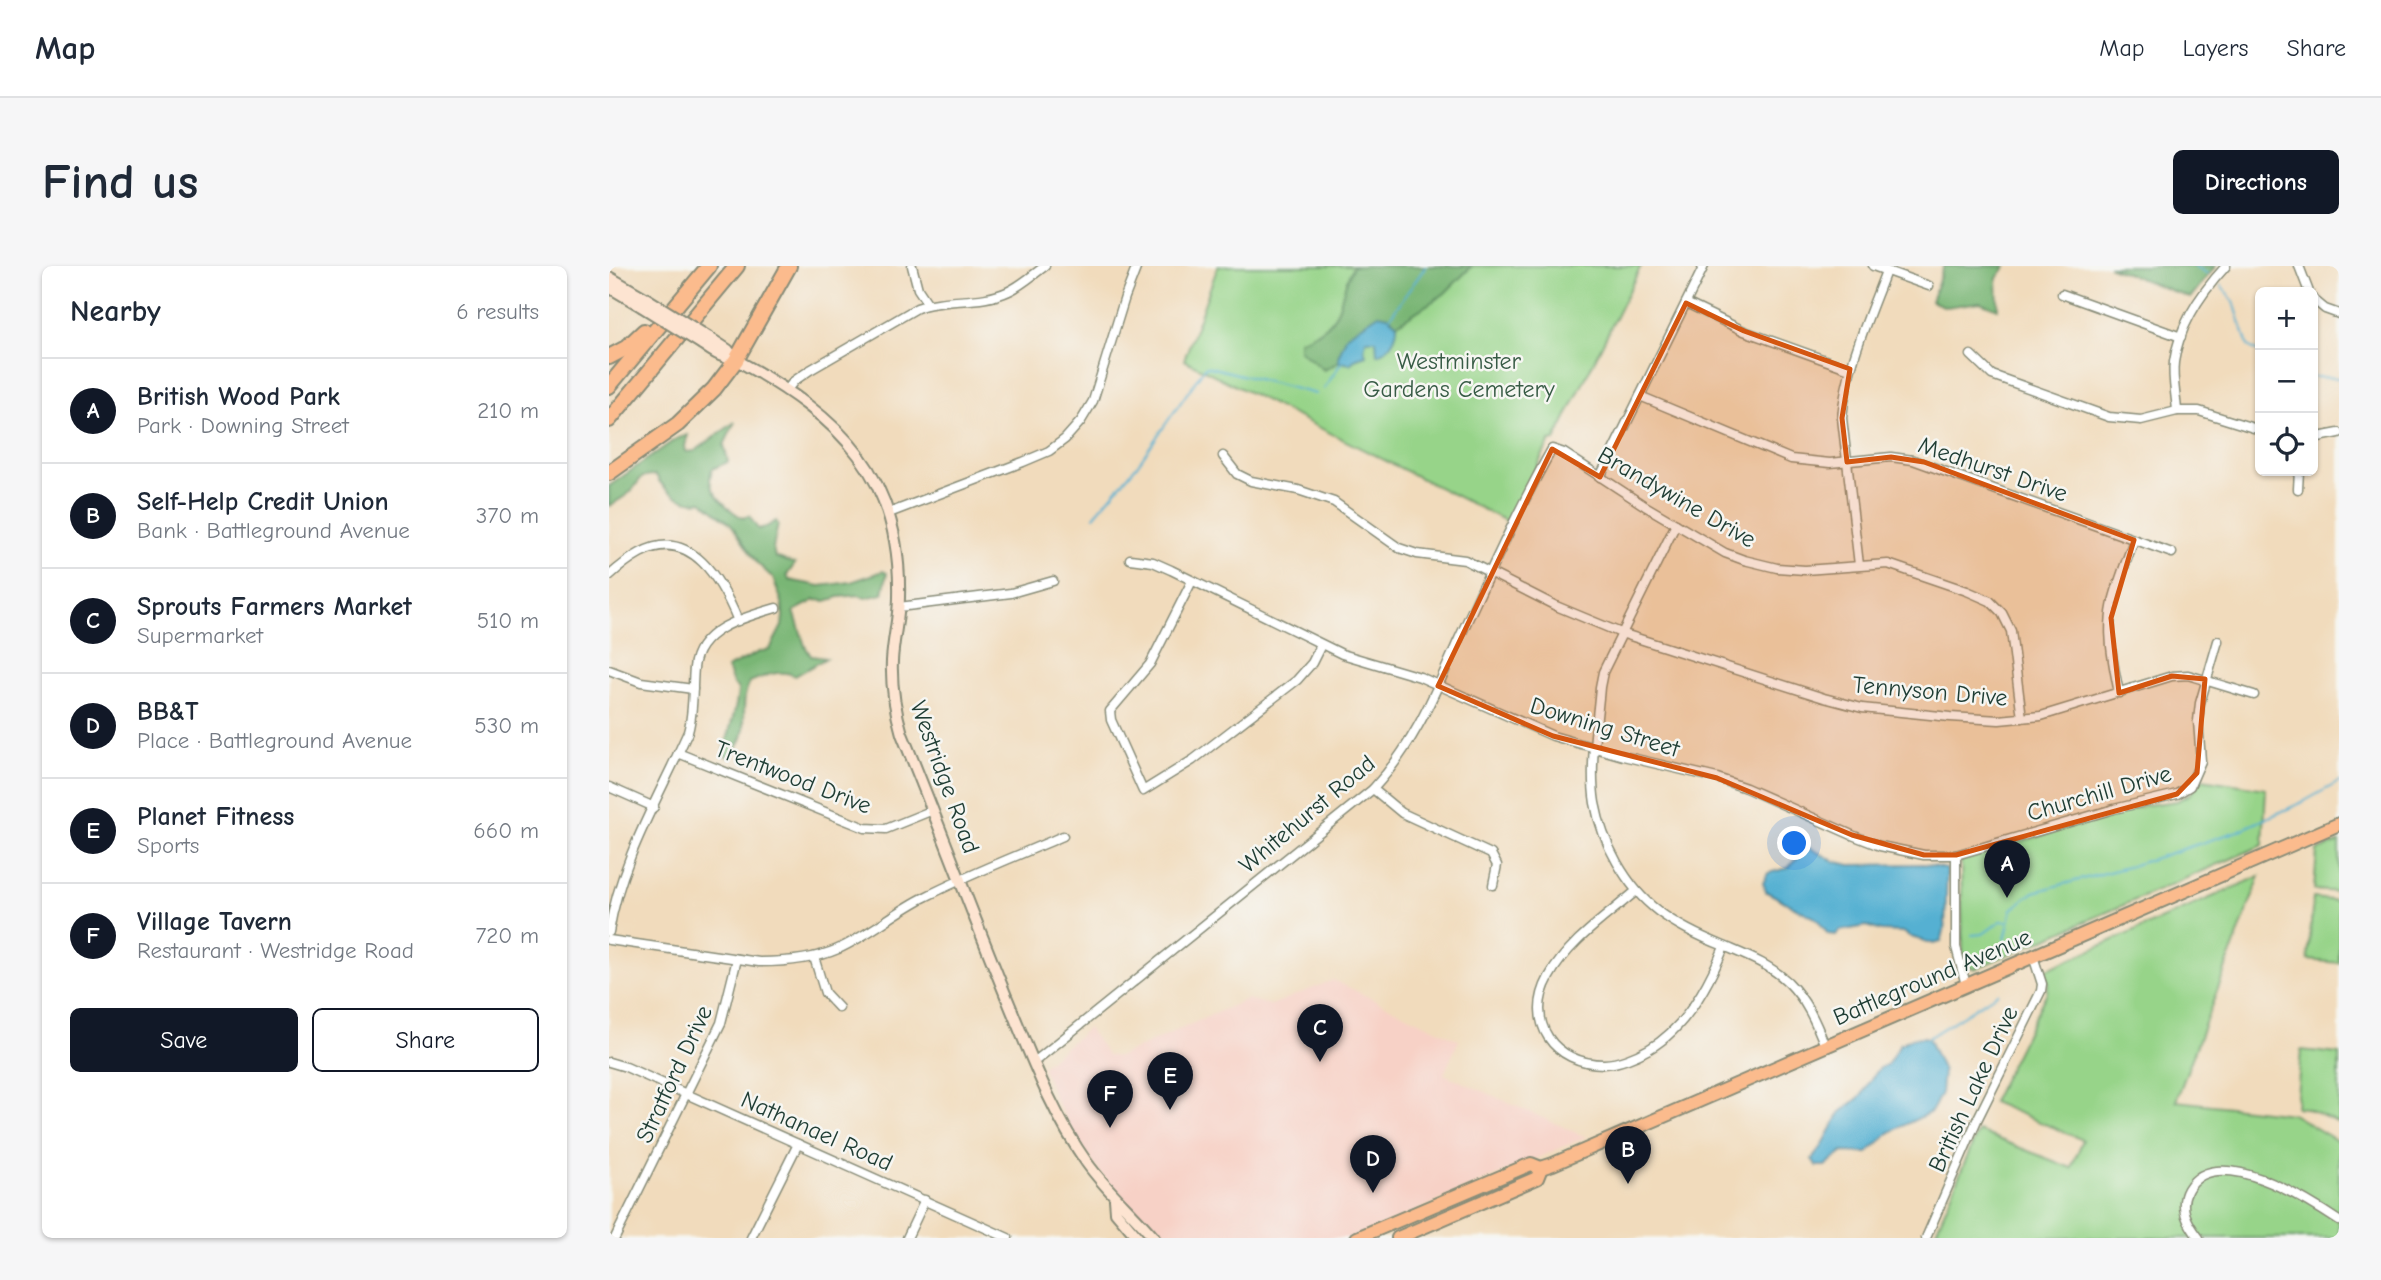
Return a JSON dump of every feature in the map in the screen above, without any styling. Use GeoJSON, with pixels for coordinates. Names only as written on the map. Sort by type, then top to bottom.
{"type":"FeatureCollection","features":[{"type":"Feature","properties":{"kind":"highway"},"geometry":{"type":"LineString","coordinates":[[609,386],[709,266]]}},
{"type":"Feature","properties":{"kind":"highway"},"geometry":{"type":"LineString","coordinates":[[609,420],[737,266]]}},
{"type":"Feature","properties":{"kind":"highway"},"geometry":{"type":"LineString","coordinates":[[609,473],[690,415],[714,389],[736,360],[789,266]]}},
{"type":"Feature","properties":{"kind":"highway"},"geometry":{"type":"LineString","coordinates":[[609,357],[626,348],[682,298]]}},
{"type":"Feature","properties":{"kind":"main road","name":"Westridge Road"},"geometry":{"type":"LineString","coordinates":[[609,277],[705,340],[724,357],[736,360],[827,420],[859,454],[879,487],[889,513],[900,564],[899,607],[892,659],[893,695],[902,734],[1034,1062],[1068,1133],[1115,1199],[1125,1205],[1154,1238]]}},
{"type":"Feature","properties":{"kind":"main road","name":"Westridge Road"},"geometry":{"type":"LineString","coordinates":[[609,287],[644,302]]}},
{"type":"Feature","properties":{"kind":"main road","name":"Battleground Avenue"},"geometry":{"type":"LineString","coordinates":[[1398,1238],[1537,1178],[1541,1168],[2339,824]]}},
{"type":"Feature","properties":{"kind":"main road","name":"Battleground Avenue"},"geometry":{"type":"LineString","coordinates":[[1357,1238],[1531,1164],[1541,1168]]}},
{"type":"Feature","properties":{"kind":"main road","name":"Westridge Road"},"geometry":{"type":"LineString","coordinates":[[1115,1199],[1116,1212],[1138,1238]]}},
{"type":"Feature","properties":{"kind":"main road"},"geometry":{"type":"LineString","coordinates":[[1398,1238],[1405,1228],[1424,1218],[1424,1209]]}},
{"type":"Feature","properties":{"kind":"street"},"geometry":{"type":"LineString","coordinates":[[912,266],[918,289],[928,304]]}},
{"type":"Feature","properties":{"kind":"street"},"geometry":{"type":"LineString","coordinates":[[786,391],[794,381],[810,370],[928,304],[969,301],[1009,291],[1045,266]]}},
{"type":"Feature","properties":{"kind":"street"},"geometry":{"type":"LineString","coordinates":[[889,513],[1023,462],[1065,439],[1081,421],[1093,401],[1137,266]]}},
{"type":"Feature","properties":{"kind":"street"},"geometry":{"type":"LineString","coordinates":[[1600,477],[1704,266]]}},
{"type":"Feature","properties":{"kind":"street"},"geometry":{"type":"LineString","coordinates":[[1873,266],[1930,286]]}},
{"type":"Feature","properties":{"kind":"street"},"geometry":{"type":"LineString","coordinates":[[2177,411],[2174,364],[2181,337],[2201,298],[2226,266]]}},
{"type":"Feature","properties":{"kind":"street"},"geometry":{"type":"LineString","coordinates":[[2299,266],[2307,287]]}},
{"type":"Feature","properties":{"kind":"street"},"geometry":{"type":"LineString","coordinates":[[1859,565],[1842,418],[1850,369],[1886,271]]}},
{"type":"Feature","properties":{"kind":"street"},"geometry":{"type":"LineString","coordinates":[[2062,294],[2181,337]]}},
{"type":"Feature","properties":{"kind":"street"},"geometry":{"type":"LineString","coordinates":[[1686,303],[1744,331],[1850,369]]}},
{"type":"Feature","properties":{"kind":"street"},"geometry":{"type":"LineString","coordinates":[[2318,304],[2325,310],[2339,314]]}},
{"type":"Feature","properties":{"kind":"street"},"geometry":{"type":"LineString","coordinates":[[1971,355],[1992,375],[2109,417],[2141,420],[2177,411],[2208,412],[2255,428]]}},
{"type":"Feature","properties":{"kind":"street","name":"Medhurst Drive"},"geometry":{"type":"LineString","coordinates":[[1640,397],[1791,459],[1818,463],[1891,457],[1924,462],[2172,553]]}},
{"type":"Feature","properties":{"kind":"street"},"geometry":{"type":"LineString","coordinates":[[2318,438],[2339,433]]}},
{"type":"Feature","properties":{"kind":"street","name":"Brandywine Drive"},"geometry":{"type":"LineString","coordinates":[[1552,449],[1564,453],[1725,552],[1754,564],[1805,570],[1876,564],[1895,566],[1982,597],[1996,607],[2011,631],[2022,718]]}},
{"type":"Feature","properties":{"kind":"street","name":"Whitehurst Road"},"geometry":{"type":"LineString","coordinates":[[1034,1062],[1373,789],[1404,751],[1552,449]]}},
{"type":"Feature","properties":{"kind":"street","name":"Tennyson Drive"},"geometry":{"type":"LineString","coordinates":[[1223,456],[1237,474],[1251,481],[1298,490],[1334,502],[1399,548],[1417,554],[1465,560],[1556,606],[1621,633],[1862,708],[1962,718],[2022,718],[2041,716],[2172,676],[2188,675],[2254,695]]}},
{"type":"Feature","properties":{"kind":"street"},"geometry":{"type":"LineString","coordinates":[[2298,489],[2299,476]]}},
{"type":"Feature","properties":{"kind":"street"},"geometry":{"type":"LineString","coordinates":[[1676,524],[1603,672],[1595,749],[1595,801],[1599,820],[1611,848],[1636,891],[1679,925],[1762,963],[1788,982],[1808,1007],[1825,1046]]}},
{"type":"Feature","properties":{"kind":"street"},"geometry":{"type":"LineString","coordinates":[[2119,693],[2111,655],[2111,618],[2113,601],[2134,540]]}},
{"type":"Feature","properties":{"kind":"street"},"geometry":{"type":"LineString","coordinates":[[609,576],[628,560],[651,548],[680,548],[698,558],[716,576],[738,621]]}},
{"type":"Feature","properties":{"kind":"street","name":"Downing Street"},"geometry":{"type":"LineString","coordinates":[[1130,559],[1153,562],[1321,645],[1356,659],[1405,672],[1553,736],[1595,749],[1717,778],[1880,846],[1924,855],[1956,855]]}},
{"type":"Feature","properties":{"kind":"street"},"geometry":{"type":"LineString","coordinates":[[899,607],[1011,593],[1053,581]]}},
{"type":"Feature","properties":{"kind":"street"},"geometry":{"type":"LineString","coordinates":[[1192,581],[1150,664],[1110,710],[1111,720],[1143,791],[1193,761],[1297,680],[1312,663],[1321,645]]}},
{"type":"Feature","properties":{"kind":"street"},"geometry":{"type":"LineString","coordinates":[[609,932],[616,894],[691,722],[694,665],[700,647],[718,630],[776,608]]}},
{"type":"Feature","properties":{"kind":"street","name":"Churchill Drive"},"geometry":{"type":"LineString","coordinates":[[1956,855],[2114,809],[2177,794],[2190,786],[2201,761],[2198,721],[2205,679],[2218,641]]}},
{"type":"Feature","properties":{"kind":"street"},"geometry":{"type":"LineString","coordinates":[[609,670],[641,682],[693,689]]}},
{"type":"Feature","properties":{"kind":"street","name":"Trentwood Drive"},"geometry":{"type":"LineString","coordinates":[[678,753],[865,828],[885,828],[933,810]]}},
{"type":"Feature","properties":{"kind":"street"},"geometry":{"type":"LineString","coordinates":[[609,787],[653,807]]}},
{"type":"Feature","properties":{"kind":"street"},"geometry":{"type":"LineString","coordinates":[[1373,789],[1402,813],[1491,854],[1497,865],[1493,885]]}},
{"type":"Feature","properties":{"kind":"street"},"geometry":{"type":"LineString","coordinates":[[609,940],[737,959],[782,962],[814,957],[836,950],[923,898],[1063,836]]}},
{"type":"Feature","properties":{"kind":"street"},"geometry":{"type":"LineString","coordinates":[[1956,855],[1956,947],[1966,985]]}},
{"type":"Feature","properties":{"kind":"street"},"geometry":{"type":"LineString","coordinates":[[1636,891],[1576,943],[1548,979],[1541,997],[1540,1016],[1546,1037],[1560,1052],[1578,1059],[1605,1064],[1651,1048],[1670,1032],[1704,990],[1724,947]]}},
{"type":"Feature","properties":{"kind":"street","name":"British Lake Drive"},"geometry":{"type":"LineString","coordinates":[[1926,1238],[1977,1120],[2041,991],[2042,984],[2033,956]]}},
{"type":"Feature","properties":{"kind":"street"},"geometry":{"type":"LineString","coordinates":[[814,957],[825,993],[839,1008]]}},
{"type":"Feature","properties":{"kind":"street","name":"Stratford Drive"},"geometry":{"type":"LineString","coordinates":[[615,1238],[721,1023],[737,959]]}},
{"type":"Feature","properties":{"kind":"street","name":"Nathanael Road"},"geometry":{"type":"LineString","coordinates":[[609,1062],[626,1067],[1008,1238]]}},
{"type":"Feature","properties":{"kind":"street"},"geometry":{"type":"LineString","coordinates":[[751,1238],[797,1144]]}},
{"type":"Feature","properties":{"kind":"street"},"geometry":{"type":"LineString","coordinates":[[2199,1238],[2190,1226],[2184,1210],[2187,1192],[2198,1179],[2221,1171],[2239,1173],[2281,1187],[2339,1221]]}},
{"type":"Feature","properties":{"kind":"street"},"geometry":{"type":"LineString","coordinates":[[907,1238],[925,1200]]}},
{"type":"Feature","properties":{"kind":"highlighted area"},"geometry":{"type":"Polygon","coordinates":[[[1686,303],[1744,331],[1850,369],[1842,418],[1847,462],[1891,457],[1924,462],[2134,540],[2111,618],[2119,693],[2172,676],[2205,679],[2197,773],[2177,794],[1956,855],[1924,855],[1852,835],[1717,778],[1553,736],[1438,686],[1552,449],[1600,477],[1686,303]]]}},
{"type":"Feature","properties":{"kind":"shaded area"},"geometry":{"type":"Polygon","coordinates":[[[1333,980],[1459,1040],[1444,1074],[1586,1137],[1353,1238],[1156,1238],[1096,1167],[1077,1140],[1054,1097],[1042,1066],[1088,1028],[1107,1055],[1118,1057],[1247,999],[1271,1005],[1333,980]]]}},
{"type":"Feature","properties":{"kind":"green space","name":"Westminster Gardens Cemetery"},"geometry":{"type":"Polygon","coordinates":[[[1218,266],[1641,266],[1555,440],[1550,441],[1508,522],[1184,360],[1218,266]]]}},
{"type":"Feature","properties":{"kind":"green space"},"geometry":{"type":"Polygon","coordinates":[[[1353,266],[1472,266],[1444,294],[1397,324],[1388,316],[1338,357],[1339,362],[1324,370],[1299,350],[1299,341],[1315,334],[1333,319],[1353,266]]]}},
{"type":"Feature","properties":{"kind":"green space"},"geometry":{"type":"Polygon","coordinates":[[[1944,266],[2006,266],[1997,278],[1998,309],[1980,302],[1946,307],[1931,301],[1944,266]]]}},
{"type":"Feature","properties":{"kind":"green space"},"geometry":{"type":"Polygon","coordinates":[[[2108,266],[2216,266],[2190,298],[2108,266]]]}},
{"type":"Feature","properties":{"kind":"green space"},"geometry":{"type":"Polygon","coordinates":[[[735,422],[724,445],[728,462],[712,469],[711,485],[718,497],[733,512],[743,518],[749,516],[758,529],[776,521],[778,524],[773,548],[775,557],[795,564],[787,575],[789,580],[820,586],[851,582],[883,571],[887,573],[883,594],[865,598],[859,595],[826,601],[815,600],[794,611],[811,656],[826,658],[795,676],[778,673],[750,682],[745,698],[742,737],[737,748],[728,757],[724,755],[724,749],[738,689],[733,684],[727,668],[770,649],[782,626],[782,602],[773,578],[757,563],[731,524],[702,501],[689,501],[675,496],[656,475],[641,478],[629,493],[609,506],[609,486],[676,439],[688,435],[686,452],[695,451],[735,422]]]}},
{"type":"Feature","properties":{"kind":"green space"},"geometry":{"type":"Polygon","coordinates":[[[2202,779],[2266,789],[2263,845],[1975,969],[1966,965],[1963,954],[1961,860],[2147,805],[2177,801],[2190,794],[2202,779]]]}},
{"type":"Feature","properties":{"kind":"green space"},"geometry":{"type":"Polygon","coordinates":[[[2339,842],[2339,892],[2314,890],[2317,851],[2339,842]]]}},
{"type":"Feature","properties":{"kind":"green space"},"geometry":{"type":"Polygon","coordinates":[[[2260,876],[2176,1101],[2292,1114],[2339,1142],[2339,1238],[1933,1238],[1978,1131],[2071,1168],[2083,1140],[1992,1102],[2047,992],[2045,970],[2260,876]]]}},
{"type":"Feature","properties":{"kind":"green space"},"geometry":{"type":"Polygon","coordinates":[[[2313,898],[2339,901],[2339,963],[2308,960],[2313,898]]]}},
{"type":"Feature","properties":{"kind":"green space"},"geometry":{"type":"Polygon","coordinates":[[[2301,1050],[2339,1054],[2339,1123],[2305,1108],[2296,1107],[2301,1050]]]}},
{"type":"Feature","properties":{"kind":"water"},"geometry":{"type":"Polygon","coordinates":[[[1379,314],[1388,316],[1397,324],[1396,334],[1389,347],[1377,354],[1376,340],[1366,340],[1366,355],[1350,364],[1339,362],[1338,357],[1347,335],[1379,314]]]}},
{"type":"Feature","properties":{"kind":"water"},"geometry":{"type":"Polygon","coordinates":[[[1808,847],[1834,861],[1850,865],[1924,864],[1947,869],[1945,927],[1941,942],[1934,944],[1903,932],[1881,931],[1867,926],[1839,931],[1836,935],[1828,934],[1817,919],[1765,891],[1763,883],[1768,873],[1788,868],[1808,847]]]}},
{"type":"Feature","properties":{"kind":"water"},"geometry":{"type":"Polygon","coordinates":[[[1912,1038],[1928,1038],[1943,1071],[1941,1093],[1931,1112],[1890,1132],[1868,1153],[1843,1152],[1825,1166],[1817,1166],[1812,1159],[1840,1113],[1862,1095],[1872,1077],[1888,1064],[1900,1044],[1912,1038]]]}},
{"type":"Feature","properties":{"kind":"waterway"},"geometry":{"type":"LineString","coordinates":[[1390,317],[1426,266]]}},
{"type":"Feature","properties":{"kind":"waterway"},"geometry":{"type":"LineString","coordinates":[[2194,266],[2208,274]]}},
{"type":"Feature","properties":{"kind":"waterway"},"geometry":{"type":"LineString","coordinates":[[2221,285],[2234,302],[2248,346],[2255,350]]}},
{"type":"Feature","properties":{"kind":"waterway"},"geometry":{"type":"LineString","coordinates":[[1324,389],[1341,363]]}},
{"type":"Feature","properties":{"kind":"waterway"},"geometry":{"type":"LineString","coordinates":[[1094,516],[1138,464],[1206,366],[1316,394]]}},
{"type":"Feature","properties":{"kind":"waterway"},"geometry":{"type":"LineString","coordinates":[[2318,377],[2339,378]]}},
{"type":"Feature","properties":{"kind":"waterway"},"geometry":{"type":"LineString","coordinates":[[2005,940],[2012,909],[2034,892],[2131,866],[2238,831],[2303,802],[2339,782]]}},
{"type":"Feature","properties":{"kind":"waterway"},"geometry":{"type":"LineString","coordinates":[[1972,935],[1983,934],[2001,921],[2007,921]]}},
{"type":"Feature","properties":{"kind":"waterway"},"geometry":{"type":"LineString","coordinates":[[1928,1038],[1998,993]]}},
{"type":"Feature","properties":{"kind":"place","name":"British Wood Park"},"geometry":{"type":"Point","coordinates":[2007,898]}},
{"type":"Feature","properties":{"kind":"place","name":"Sprouts Farmers Market"},"geometry":{"type":"Point","coordinates":[1320,1062]}},
{"type":"Feature","properties":{"kind":"place","name":"Planet Fitness"},"geometry":{"type":"Point","coordinates":[1170,1110]}},
{"type":"Feature","properties":{"kind":"place","name":"Village Tavern"},"geometry":{"type":"Point","coordinates":[1110,1128]}},
{"type":"Feature","properties":{"kind":"place","name":"Self-Help Credit Union"},"geometry":{"type":"Point","coordinates":[1628,1184]}},
{"type":"Feature","properties":{"kind":"place","name":"BB&T"},"geometry":{"type":"Point","coordinates":[1373,1193]}}]}
